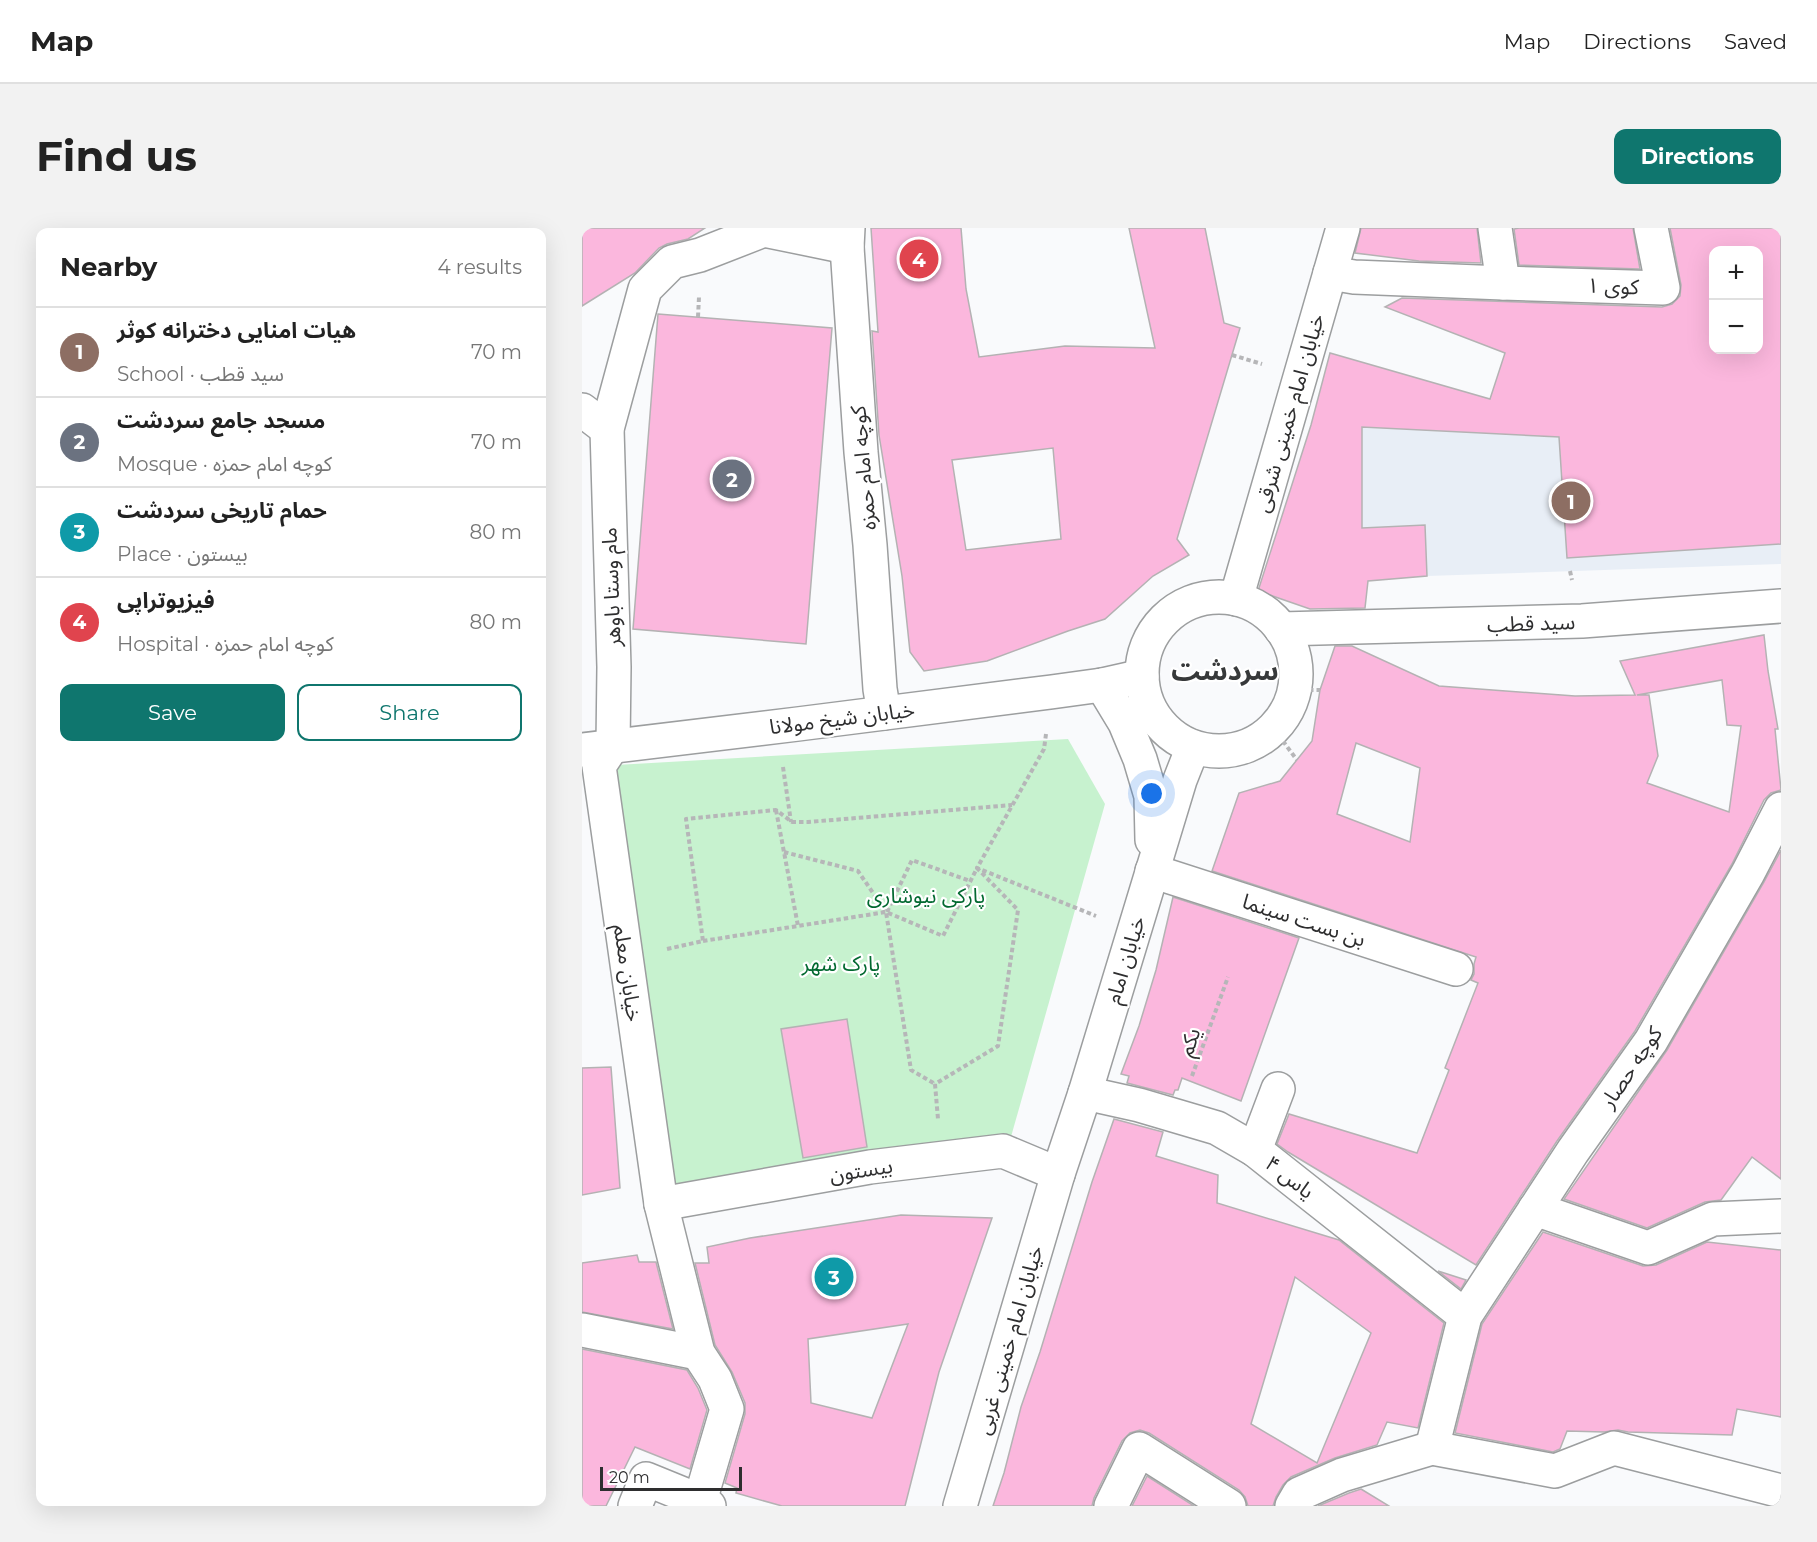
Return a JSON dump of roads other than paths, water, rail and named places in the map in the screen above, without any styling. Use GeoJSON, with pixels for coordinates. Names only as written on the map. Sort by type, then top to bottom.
{"type":"FeatureCollection","features":[{"type":"Feature","properties":{"kind":"street","name":"خیابان امام خمینی شرقی"},"geometry":{"type":"LineString","coordinates":[[1236,599],[1343,228]]}},
{"type":"Feature","properties":{"kind":"street"},"geometry":{"type":"LineString","coordinates":[[1495,228],[1503,283]]}},
{"type":"Feature","properties":{"kind":"street","name":"کوی ۱"},"geometry":{"type":"LineString","coordinates":[[1330,273],[1354,277],[1663,288],[1651,228]]}},
{"type":"Feature","properties":{"kind":"street"},"geometry":{"type":"LineString","coordinates":[[762,229],[847,237]]}},
{"type":"Feature","properties":{"kind":"street","name":"مام وستا باوهر"},"geometry":{"type":"LineString","coordinates":[[598,747],[614,668],[595,420],[645,289],[672,262],[700,255],[762,229]]}},
{"type":"Feature","properties":{"kind":"street","name":"کوچه امام حمزه"},"geometry":{"type":"LineString","coordinates":[[847,237],[861,452],[882,701]]}},
{"type":"Feature","properties":{"kind":"street"},"geometry":{"type":"LineString","coordinates":[[1212,597],[1236,599],[1253,605],[1269,615],[1281,629],[1291,648],[1295,669],[1307,690],[1274,729],[1256,742],[1236,750],[1214,752],[1193,747],[1162,727],[1151,712],[1142,676],[1145,653],[1155,632],[1170,615],[1190,603],[1212,597]]}},
{"type":"Feature","properties":{"kind":"street","name":"سید قطب"},"geometry":{"type":"LineString","coordinates":[[1281,629],[1582,621],[1781,606]]}},
{"type":"Feature","properties":{"kind":"street","name":"خیابان شیخ مولانا"},"geometry":{"type":"LineString","coordinates":[[598,747],[776,726],[882,701],[1102,685],[1142,676]]}},
{"type":"Feature","properties":{"kind":"street"},"geometry":{"type":"LineString","coordinates":[[1102,685],[1125,723],[1140,759],[1151,796],[1152,871]]}},
{"type":"Feature","properties":{"kind":"street","name":"خیابان معلم"},"geometry":{"type":"LineString","coordinates":[[598,747],[661,1204],[698,1353]]}},
{"type":"Feature","properties":{"kind":"street","name":"خیابان امام"},"geometry":{"type":"LineString","coordinates":[[1058,1174],[1085,1093],[1180,780],[1193,747]]}},
{"type":"Feature","properties":{"kind":"street","name":"کوچه حصار"},"geometry":{"type":"LineString","coordinates":[[1432,1448],[1465,1316],[1574,1151],[1651,1041],[1748,873],[1781,809]]}},
{"type":"Feature","properties":{"kind":"street","name":"بن بست سینما"},"geometry":{"type":"LineString","coordinates":[[1152,871],[1456,969]]}},
{"type":"Feature","properties":{"kind":"street"},"geometry":{"type":"LineString","coordinates":[[1255,1150],[1278,1089]]}},
{"type":"Feature","properties":{"kind":"street","name":"یاس ۴"},"geometry":{"type":"LineString","coordinates":[[1085,1093],[1139,1105],[1216,1128],[1255,1150],[1465,1316]]}},
{"type":"Feature","properties":{"kind":"street","name":"بیستون"},"geometry":{"type":"LineString","coordinates":[[661,1204],[870,1167],[1003,1151],[1058,1174]]}},
{"type":"Feature","properties":{"kind":"street","name":"خیابان امام خمینی غربی"},"geometry":{"type":"LineString","coordinates":[[960,1506],[1058,1174]]}},
{"type":"Feature","properties":{"kind":"street"},"geometry":{"type":"LineString","coordinates":[[1535,1209],[1648,1248],[1713,1219],[1781,1216]]}},
{"type":"Feature","properties":{"kind":"street"},"geometry":{"type":"LineString","coordinates":[[582,1330],[698,1353],[715,1378],[727,1409],[704,1503],[646,1479],[634,1506]]}},
{"type":"Feature","properties":{"kind":"street"},"geometry":{"type":"LineString","coordinates":[[1292,1506],[1299,1494],[1342,1475],[1432,1448],[1555,1471],[1614,1448],[1781,1491]]}},
{"type":"Feature","properties":{"kind":"street"},"geometry":{"type":"LineString","coordinates":[[1111,1506],[1139,1449],[1229,1506]]}},
{"type":"Feature","properties":{"kind":"place","name":"فیزیوتراپی"},"geometry":{"type":"Point","coordinates":[919,259]}},
{"type":"Feature","properties":{"kind":"place","name":"مسجد جامع سردشت"},"geometry":{"type":"Point","coordinates":[732,479]}},
{"type":"Feature","properties":{"kind":"place","name":"هیات امنایی دخترانه کوثر"},"geometry":{"type":"Point","coordinates":[1571,501]}},
{"type":"Feature","properties":{"kind":"place","name":"حمام تاریخی سردشت"},"geometry":{"type":"Point","coordinates":[834,1277]}},
{"type":"Feature","properties":{"kind":"district","name":"سردشت"},"geometry":{"type":"Point","coordinates":[1225,670]}},
{"type":"Feature","properties":{"kind":"park label","name":"پارکی نیوشاری"},"geometry":{"type":"Point","coordinates":[926,895]}},
{"type":"Feature","properties":{"kind":"park label","name":"پارک شهر"},"geometry":{"type":"Point","coordinates":[841,963]}}]}
